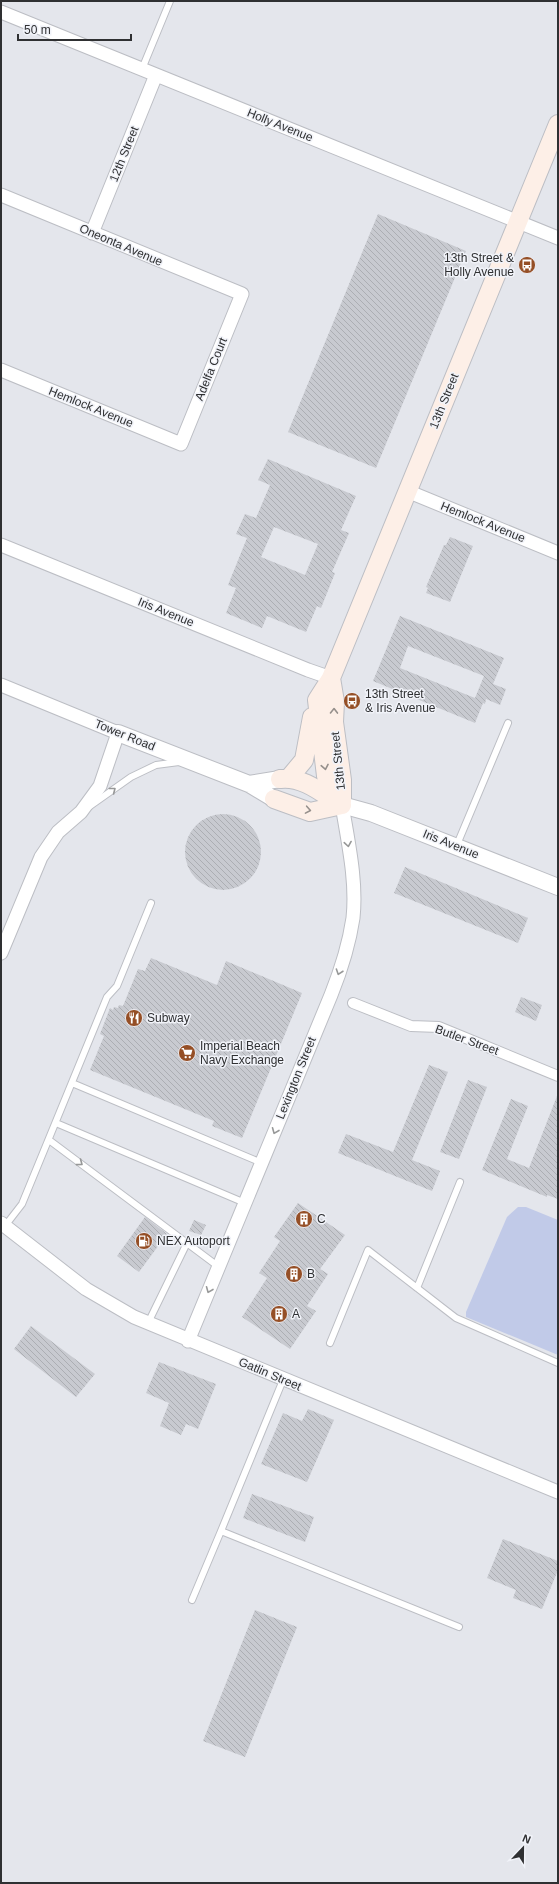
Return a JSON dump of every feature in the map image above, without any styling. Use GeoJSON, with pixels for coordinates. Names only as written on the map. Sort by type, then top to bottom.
{"type":"FeatureCollection","features":[{"type":"Feature","properties":{"kind":"main road","name":"13th Street"},"geometry":{"type":"LineString","coordinates":[[342,805],[326,776],[317,700],[331,678],[558,124]]}},
{"type":"Feature","properties":{"kind":"main road","name":"13th Street"},"geometry":{"type":"LineString","coordinates":[[331,678],[335,702],[334,722],[342,780],[342,805]]}},
{"type":"Feature","properties":{"kind":"main road"},"geometry":{"type":"LineString","coordinates":[[285,779],[304,760],[317,700]]}},
{"type":"Feature","properties":{"kind":"main road"},"geometry":{"type":"LineString","coordinates":[[285,779],[305,783],[342,805]]}},
{"type":"Feature","properties":{"kind":"main road","name":"Tower Road"},"geometry":{"type":"LineString","coordinates":[[274,799],[310,812],[342,805]]}},
{"type":"Feature","properties":{"kind":"street","name":"Holly Avenue"},"geometry":{"type":"LineString","coordinates":[[1,12],[558,238]]}},
{"type":"Feature","properties":{"kind":"street","name":"12th Street"},"geometry":{"type":"LineString","coordinates":[[92,232],[156,75]]}},
{"type":"Feature","properties":{"kind":"street","name":"Oneonta Avenue"},"geometry":{"type":"LineString","coordinates":[[1,195],[242,294]]}},
{"type":"Feature","properties":{"kind":"street","name":"Adelfa Court"},"geometry":{"type":"LineString","coordinates":[[180,444],[242,294]]}},
{"type":"Feature","properties":{"kind":"street","name":"Hemlock Avenue"},"geometry":{"type":"LineString","coordinates":[[1,370],[180,444]]}},
{"type":"Feature","properties":{"kind":"street","name":"Hemlock Avenue"},"geometry":{"type":"LineString","coordinates":[[408,491],[558,553]]}},
{"type":"Feature","properties":{"kind":"street","name":"Iris Avenue"},"geometry":{"type":"LineString","coordinates":[[1,545],[331,678]]}},
{"type":"Feature","properties":{"kind":"street","name":"Tower Road"},"geometry":{"type":"LineString","coordinates":[[1,685],[249,784],[274,799]]}},
{"type":"Feature","properties":{"kind":"street"},"geometry":{"type":"LineString","coordinates":[[1,953],[41,857],[58,832],[81,812],[100,786],[118,732]]}},
{"type":"Feature","properties":{"kind":"street"},"geometry":{"type":"LineString","coordinates":[[249,784],[285,779]]}},
{"type":"Feature","properties":{"kind":"street","name":"Iris Avenue"},"geometry":{"type":"LineString","coordinates":[[342,805],[371,813],[456,847],[556,884]]}},
{"type":"Feature","properties":{"kind":"street","name":"Lexington Street"},"geometry":{"type":"LineString","coordinates":[[188,1340],[333,990],[347,948],[353,917],[354,888],[342,805]]}},
{"type":"Feature","properties":{"kind":"street","name":"Butler Street"},"geometry":{"type":"LineString","coordinates":[[352,1004],[411,1026],[439,1027],[558,1076]]}},
{"type":"Feature","properties":{"kind":"street","name":"Gatlin Street"},"geometry":{"type":"LineString","coordinates":[[3,1224],[86,1289],[105,1301],[148,1323],[283,1380],[558,1492]]}},
{"type":"Feature","properties":{"kind":"lane"},"geometry":{"type":"LineString","coordinates":[[142,69],[170,1]]}},
{"type":"Feature","properties":{"kind":"lane"},"geometry":{"type":"LineString","coordinates":[[456,847],[508,723]]}},
{"type":"Feature","properties":{"kind":"lane"},"geometry":{"type":"LineString","coordinates":[[81,812],[131,777],[156,765],[188,760]]}},
{"type":"Feature","properties":{"kind":"lane"},"geometry":{"type":"LineString","coordinates":[[3,1224],[22,1204],[107,997],[117,986],[151,903]]}},
{"type":"Feature","properties":{"kind":"lane"},"geometry":{"type":"LineString","coordinates":[[72,1083],[262,1163]]}},
{"type":"Feature","properties":{"kind":"lane"},"geometry":{"type":"LineString","coordinates":[[56,1123],[245,1203]]}},
{"type":"Feature","properties":{"kind":"lane"},"geometry":{"type":"LineString","coordinates":[[49,1140],[219,1267]]}},
{"type":"Feature","properties":{"kind":"lane"},"geometry":{"type":"LineString","coordinates":[[417,1288],[460,1182]]}},
{"type":"Feature","properties":{"kind":"lane"},"geometry":{"type":"LineString","coordinates":[[148,1323],[187,1243]]}},
{"type":"Feature","properties":{"kind":"lane"},"geometry":{"type":"LineString","coordinates":[[330,1344],[368,1250],[456,1318],[558,1363]]}},
{"type":"Feature","properties":{"kind":"lane"},"geometry":{"type":"LineString","coordinates":[[192,1600],[283,1380]]}},
{"type":"Feature","properties":{"kind":"lane"},"geometry":{"type":"LineString","coordinates":[[221,1531],[459,1627]]}},
{"type":"Feature","properties":{"kind":"shaded area"},"geometry":{"type":"Polygon","coordinates":[[[518,1207],[526,1207],[558,1220],[558,1355],[466,1317],[466,1312],[507,1217],[518,1207]]]}},
{"type":"Feature","properties":{"kind":"building"},"geometry":{"type":"Polygon","coordinates":[[[378,214],[466,251],[376,468],[288,432],[378,214]]]}},
{"type":"Feature","properties":{"kind":"building"},"geometry":{"type":"Polygon","coordinates":[[[268,459],[356,496],[341,530],[349,533],[332,572],[335,573],[321,608],[317,606],[306,632],[267,616],[262,628],[226,613],[236,588],[228,585],[247,538],[236,534],[245,514],[256,518],[270,485],[258,480],[268,459]],[[274,527],[261,557],[305,575],[318,544],[274,527]]]}},
{"type":"Feature","properties":{"kind":"building"},"geometry":{"type":"Polygon","coordinates":[[[450,537],[473,546],[450,602],[426,593],[428,588],[426,587],[444,545],[446,545],[450,537]]]}},
{"type":"Feature","properties":{"kind":"building"},"geometry":{"type":"Polygon","coordinates":[[[400,616],[504,658],[493,684],[506,689],[500,705],[486,699],[475,723],[373,681],[400,616]],[[408,646],[400,668],[475,698],[484,676],[408,646]]]}},
{"type":"Feature","properties":{"kind":"building"},"geometry":{"type":"Polygon","coordinates":[[[223,814],[238,817],[250,825],[258,837],[261,852],[258,867],[250,879],[238,887],[223,890],[208,887],[196,879],[188,867],[185,852],[188,837],[196,825],[208,817],[223,814]]]}},
{"type":"Feature","properties":{"kind":"building"},"geometry":{"type":"Polygon","coordinates":[[[405,867],[528,918],[518,943],[394,893],[405,867]]]}},
{"type":"Feature","properties":{"kind":"building","name":"Imperial Beach Navy Exchange"},"geometry":{"type":"Polygon","coordinates":[[[151,958],[217,985],[226,961],[302,993],[242,1138],[212,1126],[214,1121],[90,1070],[104,1036],[100,1034],[110,1008],[113,1010],[114,1007],[118,1008],[119,1005],[123,1006],[138,969],[145,971],[151,958]]]}},
{"type":"Feature","properties":{"kind":"building"},"geometry":{"type":"Polygon","coordinates":[[[521,997],[542,1005],[536,1021],[515,1012],[521,997]]]}},
{"type":"Feature","properties":{"kind":"building"},"geometry":{"type":"Polygon","coordinates":[[[429,1065],[448,1072],[412,1160],[440,1171],[432,1191],[338,1153],[346,1134],[393,1152],[429,1065]]]}},
{"type":"Feature","properties":{"kind":"building"},"geometry":{"type":"Polygon","coordinates":[[[468,1080],[487,1087],[459,1159],[440,1152],[468,1080]]]}},
{"type":"Feature","properties":{"kind":"building"},"geometry":{"type":"Polygon","coordinates":[[[557,1096],[558,1199],[547,1195],[547,1197],[482,1170],[511,1099],[528,1106],[507,1159],[529,1168],[557,1096]]]}},
{"type":"Feature","properties":{"kind":"building"},"geometry":{"type":"Polygon","coordinates":[[[298,1203],[345,1235],[320,1269],[328,1274],[307,1306],[316,1311],[290,1349],[242,1317],[267,1278],[259,1273],[280,1241],[274,1237],[298,1203]]]}},
{"type":"Feature","properties":{"kind":"building","name":"NEX Autoport"},"geometry":{"type":"Polygon","coordinates":[[[145,1217],[167,1234],[139,1272],[117,1256],[145,1217]]]}},
{"type":"Feature","properties":{"kind":"building"},"geometry":{"type":"Polygon","coordinates":[[[194,1220],[206,1225],[201,1235],[189,1231],[194,1220]]]}},
{"type":"Feature","properties":{"kind":"building"},"geometry":{"type":"Polygon","coordinates":[[[31,1326],[95,1374],[76,1397],[14,1349],[31,1326]]]}},
{"type":"Feature","properties":{"kind":"building"},"geometry":{"type":"Polygon","coordinates":[[[159,1362],[216,1384],[198,1429],[186,1424],[181,1435],[160,1426],[169,1403],[146,1393],[159,1362]]]}},
{"type":"Feature","properties":{"kind":"building"},"geometry":{"type":"Polygon","coordinates":[[[308,1409],[334,1420],[307,1482],[261,1464],[283,1413],[302,1421],[308,1409]]]}},
{"type":"Feature","properties":{"kind":"building"},"geometry":{"type":"Polygon","coordinates":[[[252,1494],[314,1517],[305,1542],[243,1518],[252,1494]]]}},
{"type":"Feature","properties":{"kind":"building"},"geometry":{"type":"Polygon","coordinates":[[[503,1539],[558,1561],[558,1570],[542,1609],[513,1598],[516,1590],[487,1578],[503,1539]]]}},
{"type":"Feature","properties":{"kind":"building"},"geometry":{"type":"Polygon","coordinates":[[[255,1610],[297,1627],[245,1757],[203,1741],[255,1610]]]}},
{"type":"Feature","properties":{"kind":"place","name":"13th Street & Holly Avenue"},"geometry":{"type":"Point","coordinates":[527,265]}},
{"type":"Feature","properties":{"kind":"place","name":"13th Street & Iris Avenue"},"geometry":{"type":"Point","coordinates":[352,701]}},
{"type":"Feature","properties":{"kind":"place","name":"Subway"},"geometry":{"type":"Point","coordinates":[134,1018]}},
{"type":"Feature","properties":{"kind":"place","name":"Imperial Beach Navy Exchange"},"geometry":{"type":"Point","coordinates":[187,1053]}},
{"type":"Feature","properties":{"kind":"place","name":"C"},"geometry":{"type":"Point","coordinates":[304,1219]}},
{"type":"Feature","properties":{"kind":"place","name":"NEX Autoport"},"geometry":{"type":"Point","coordinates":[144,1241]}},
{"type":"Feature","properties":{"kind":"place","name":"B"},"geometry":{"type":"Point","coordinates":[294,1274]}},
{"type":"Feature","properties":{"kind":"place","name":"A"},"geometry":{"type":"Point","coordinates":[279,1314]}}]}
